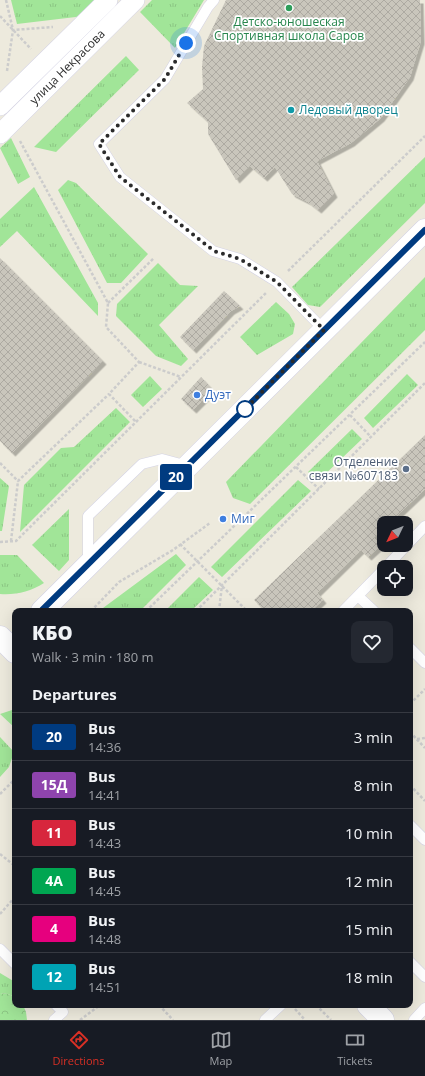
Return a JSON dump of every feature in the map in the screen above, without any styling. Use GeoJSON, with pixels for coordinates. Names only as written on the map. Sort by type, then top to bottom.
{"type":"FeatureCollection","features":[{"type":"Feature","properties":{"kind":"street","name":"улица Некрасова"},"geometry":{"type":"LineString","coordinates":[[0,106],[108,0]]}},
{"type":"Feature","properties":{"kind":"street","name":"улица Некрасова"},"geometry":{"type":"LineString","coordinates":[[0,134],[135,0]]}},
{"type":"Feature","properties":{"kind":"street"},"geometry":{"type":"LineString","coordinates":[[45,608],[324,330],[423,237]]}},
{"type":"Feature","properties":{"kind":"street"},"geometry":{"type":"LineString","coordinates":[[371,1008],[383,1020]]}},
{"type":"Feature","properties":{"kind":"lane"},"geometry":{"type":"LineString","coordinates":[[214,0],[208,7],[165,79],[99,144],[120,177],[214,251],[240,259],[277,282],[324,330]]}},
{"type":"Feature","properties":{"kind":"lane"},"geometry":{"type":"LineString","coordinates":[[88,564],[88,516],[142,464],[162,459],[188,466]]}},
{"type":"Feature","properties":{"kind":"lane"},"geometry":{"type":"LineString","coordinates":[[393,560],[425,526]]}},
{"type":"Feature","properties":{"kind":"lane"},"geometry":{"type":"LineString","coordinates":[[346,608],[377,576]]}},
{"type":"Feature","properties":{"kind":"lane"},"geometry":{"type":"LineString","coordinates":[[358,596],[371,608]]}},
{"type":"Feature","properties":{"kind":"lane"},"geometry":{"type":"LineString","coordinates":[[413,651],[425,663]]}},
{"type":"Feature","properties":{"kind":"lane"},"geometry":{"type":"LineString","coordinates":[[413,829],[425,840]]}},
{"type":"Feature","properties":{"kind":"lane"},"geometry":{"type":"LineString","coordinates":[[0,949],[12,961]]}},
{"type":"Feature","properties":{"kind":"lane"},"geometry":{"type":"LineString","coordinates":[[413,965],[425,977]]}},
{"type":"Feature","properties":{"kind":"lane"},"geometry":{"type":"LineString","coordinates":[[54,1020],[63,1012],[59,1008]]}},
{"type":"Feature","properties":{"kind":"lane"},"geometry":{"type":"LineString","coordinates":[[265,1020],[278,1008]]}},
{"type":"Feature","properties":{"kind":"lane"},"geometry":{"type":"LineString","coordinates":[[414,1020],[425,1008]]}},
{"type":"Feature","properties":{"kind":"path"},"geometry":{"type":"LineString","coordinates":[[6,0],[13,30]]}},
{"type":"Feature","properties":{"kind":"path"},"geometry":{"type":"LineString","coordinates":[[0,16],[44,63]]}},
{"type":"Feature","properties":{"kind":"path"},"geometry":{"type":"LineString","coordinates":[[0,542],[16,541],[425,136]]}},
{"type":"Feature","properties":{"kind":"path"},"geometry":{"type":"LineString","coordinates":[[108,303],[154,258]]}},
{"type":"Feature","properties":{"kind":"path"},"geometry":{"type":"LineString","coordinates":[[84,259],[108,303],[106,327],[139,362],[181,377]]}},
{"type":"Feature","properties":{"kind":"path"},"geometry":{"type":"LineString","coordinates":[[149,608],[425,342]]}},
{"type":"Feature","properties":{"kind":"path"},"geometry":{"type":"LineString","coordinates":[[11,541],[18,481],[109,394],[139,362]]}},
{"type":"Feature","properties":{"kind":"path"},"geometry":{"type":"LineString","coordinates":[[199,608],[425,383]]}},
{"type":"Feature","properties":{"kind":"path"},"geometry":{"type":"LineString","coordinates":[[109,394],[136,422]]}},
{"type":"Feature","properties":{"kind":"path"},"geometry":{"type":"LineString","coordinates":[[350,415],[371,437]]}},
{"type":"Feature","properties":{"kind":"path"},"geometry":{"type":"LineString","coordinates":[[0,463],[18,481]]}},
{"type":"Feature","properties":{"kind":"path"},"geometry":{"type":"LineString","coordinates":[[296,467],[318,489]]}},
{"type":"Feature","properties":{"kind":"path"},"geometry":{"type":"LineString","coordinates":[[94,608],[119,582],[180,544],[210,523]]}},
{"type":"Feature","properties":{"kind":"path"},"geometry":{"type":"LineString","coordinates":[[180,544],[244,608]]}},
{"type":"Feature","properties":{"kind":"path"},"geometry":{"type":"LineString","coordinates":[[219,608],[222,585]]}},
{"type":"Feature","properties":{"kind":"path"},"geometry":{"type":"LineString","coordinates":[[413,701],[425,689]]}},
{"type":"Feature","properties":{"kind":"path"},"geometry":{"type":"LineString","coordinates":[[413,735],[425,748]]}},
{"type":"Feature","properties":{"kind":"path"},"geometry":{"type":"LineString","coordinates":[[417,739],[425,738]]}},
{"type":"Feature","properties":{"kind":"path"},"geometry":{"type":"LineString","coordinates":[[0,794],[12,782]]}},
{"type":"Feature","properties":{"kind":"path"},"geometry":{"type":"LineString","coordinates":[[413,788],[425,801]]}},
{"type":"Feature","properties":{"kind":"path"},"geometry":{"type":"LineString","coordinates":[[0,854],[12,864]]}},
{"type":"Feature","properties":{"kind":"path"},"geometry":{"type":"LineString","coordinates":[[0,914],[12,900]]}},
{"type":"Feature","properties":{"kind":"path"},"geometry":{"type":"LineString","coordinates":[[80,1020],[96,1008]]}},
{"type":"Feature","properties":{"kind":"path"},"geometry":{"type":"LineString","coordinates":[[162,1008],[173,1020]]}},
{"type":"Feature","properties":{"kind":"path"},"geometry":{"type":"LineString","coordinates":[[294,1008],[304,1019]]}},
{"type":"Feature","properties":{"kind":"path"},"geometry":{"type":"LineString","coordinates":[[319,1008],[331,1020]]}},
{"type":"Feature","properties":{"kind":"green space"},"geometry":{"type":"Polygon","coordinates":[[[11,0],[101,0],[84,16],[17,24],[11,0]]]}},
{"type":"Feature","properties":{"kind":"green space"},"geometry":{"type":"Polygon","coordinates":[[[152,0],[204,0],[175,48],[140,12],[152,0]]]}},
{"type":"Feature","properties":{"kind":"green space"},"geometry":{"type":"Polygon","coordinates":[[[126,56],[139,70],[56,152],[34,147],[126,56]]]}},
{"type":"Feature","properties":{"kind":"green space"},"geometry":{"type":"Polygon","coordinates":[[[11,138],[30,177],[18,184],[0,148],[11,138]]]}},
{"type":"Feature","properties":{"kind":"green space"},"geometry":{"type":"Polygon","coordinates":[[[425,157],[425,203],[320,307],[308,305],[292,287],[425,157]]]}},
{"type":"Feature","properties":{"kind":"green space"},"geometry":{"type":"Polygon","coordinates":[[[68,180],[76,183],[148,254],[121,283],[107,283],[58,190],[68,180]]]}},
{"type":"Feature","properties":{"kind":"green space"},"geometry":{"type":"Polygon","coordinates":[[[34,187],[98,303],[98,316],[17,231],[0,247],[0,219],[34,187]]]}},
{"type":"Feature","properties":{"kind":"green space"},"geometry":{"type":"Polygon","coordinates":[[[158,263],[180,285],[198,286],[159,325],[188,359],[181,366],[156,356],[116,316],[117,304],[158,263]]]}},
{"type":"Feature","properties":{"kind":"green space"},"geometry":{"type":"Polygon","coordinates":[[[425,277],[425,330],[250,504],[233,498],[226,482],[425,277]]]}},
{"type":"Feature","properties":{"kind":"green space"},"geometry":{"type":"Polygon","coordinates":[[[276,302],[289,314],[295,324],[293,334],[257,355],[240,337],[276,302]]]}},
{"type":"Feature","properties":{"kind":"green space"},"geometry":{"type":"Polygon","coordinates":[[[407,374],[418,385],[373,428],[364,418],[407,374]]]}},
{"type":"Feature","properties":{"kind":"green space"},"geometry":{"type":"Polygon","coordinates":[[[150,376],[162,389],[143,407],[131,395],[150,376]]]}},
{"type":"Feature","properties":{"kind":"green space"},"geometry":{"type":"Polygon","coordinates":[[[116,408],[130,422],[20,532],[24,485],[61,448],[74,447],[116,408]]]}},
{"type":"Feature","properties":{"kind":"green space"},"geometry":{"type":"Polygon","coordinates":[[[352,429],[362,439],[318,481],[308,472],[352,429]]]}},
{"type":"Feature","properties":{"kind":"green space"},"geometry":{"type":"Polygon","coordinates":[[[0,478],[9,486],[2,531],[0,531],[0,478]]]}},
{"type":"Feature","properties":{"kind":"green space"},"geometry":{"type":"Polygon","coordinates":[[[298,480],[311,491],[222,577],[211,567],[298,480]]]}},
{"type":"Feature","properties":{"kind":"green space"},"geometry":{"type":"Polygon","coordinates":[[[69,509],[69,560],[59,571],[32,545],[69,509]]]}},
{"type":"Feature","properties":{"kind":"green space"},"geometry":{"type":"Polygon","coordinates":[[[176,554],[186,565],[143,608],[103,608],[176,554]]]}},
{"type":"Feature","properties":{"kind":"green space"},"geometry":{"type":"Polygon","coordinates":[[[0,555],[17,555],[44,583],[23,592],[0,594],[0,555]]]}},
{"type":"Feature","properties":{"kind":"green space"},"geometry":{"type":"Polygon","coordinates":[[[199,577],[213,590],[194,608],[168,608],[199,577]]]}},
{"type":"Feature","properties":{"kind":"green space"},"geometry":{"type":"Polygon","coordinates":[[[12,710],[12,725],[0,714],[12,710]]]}},
{"type":"Feature","properties":{"kind":"green space"},"geometry":{"type":"Polygon","coordinates":[[[0,737],[12,750],[12,758],[9,767],[0,777],[0,737]]]}},
{"type":"Feature","properties":{"kind":"green space"},"geometry":{"type":"Polygon","coordinates":[[[0,973],[12,980],[12,996],[0,993],[0,973]]]}},
{"type":"Feature","properties":{"kind":"green space"},"geometry":{"type":"Polygon","coordinates":[[[0,993],[12,996],[12,1008],[24,1008],[26,1012],[27,1020],[0,1020],[0,993]]]}},
{"type":"Feature","properties":{"kind":"building","name":"Ледовый дворец"},"geometry":{"type":"Polygon","coordinates":[[[226,0],[420,0],[421,41],[410,77],[381,118],[351,143],[317,161],[334,194],[318,210],[308,202],[292,194],[275,167],[264,178],[250,166],[236,180],[208,134],[208,122],[187,103],[203,89],[202,67],[204,46],[226,0]]]}},
{"type":"Feature","properties":{"kind":"building"},"geometry":{"type":"Polygon","coordinates":[[[0,258],[103,361],[12,453],[0,441],[0,258]]]}},
{"type":"Feature","properties":{"kind":"building"},"geometry":{"type":"Polygon","coordinates":[[[224,291],[240,306],[231,311],[193,350],[180,337],[224,291]]]}},
{"type":"Feature","properties":{"kind":"building","name":"Дуэт"},"geometry":{"type":"Polygon","coordinates":[[[201,377],[213,390],[193,410],[181,399],[201,377]]]}},
{"type":"Feature","properties":{"kind":"building"},"geometry":{"type":"Polygon","coordinates":[[[425,435],[425,489],[396,516],[377,516],[377,535],[374,538],[377,541],[377,549],[368,557],[361,550],[317,593],[323,600],[314,608],[262,608],[254,600],[425,435]]]}},
{"type":"Feature","properties":{"kind":"bus line","name":"20"},"geometry":{"type":"LineString","coordinates":[[44,608],[425,230]]}},
{"type":"Feature","properties":{"kind":"place","name":"Детско-юношеская Спортивная школа Саров"},"geometry":{"type":"Point","coordinates":[289,8]}},
{"type":"Feature","properties":{"kind":"place","name":"Ледовый дворец"},"geometry":{"type":"Point","coordinates":[291,110]}},
{"type":"Feature","properties":{"kind":"place","name":"Дуэт"},"geometry":{"type":"Point","coordinates":[197,395]}},
{"type":"Feature","properties":{"kind":"place","name":"Отделение связи №607183"},"geometry":{"type":"Point","coordinates":[406,469]}},
{"type":"Feature","properties":{"kind":"place","name":"Миг"},"geometry":{"type":"Point","coordinates":[223,519]}},
{"type":"Feature","properties":{"kind":"route"},"geometry":{"type":"LineString","coordinates":[[186,43],[165,79],[99,144],[120,177],[214,251],[240,259],[277,282],[324,330],[242,412],[245,409]]}}]}
